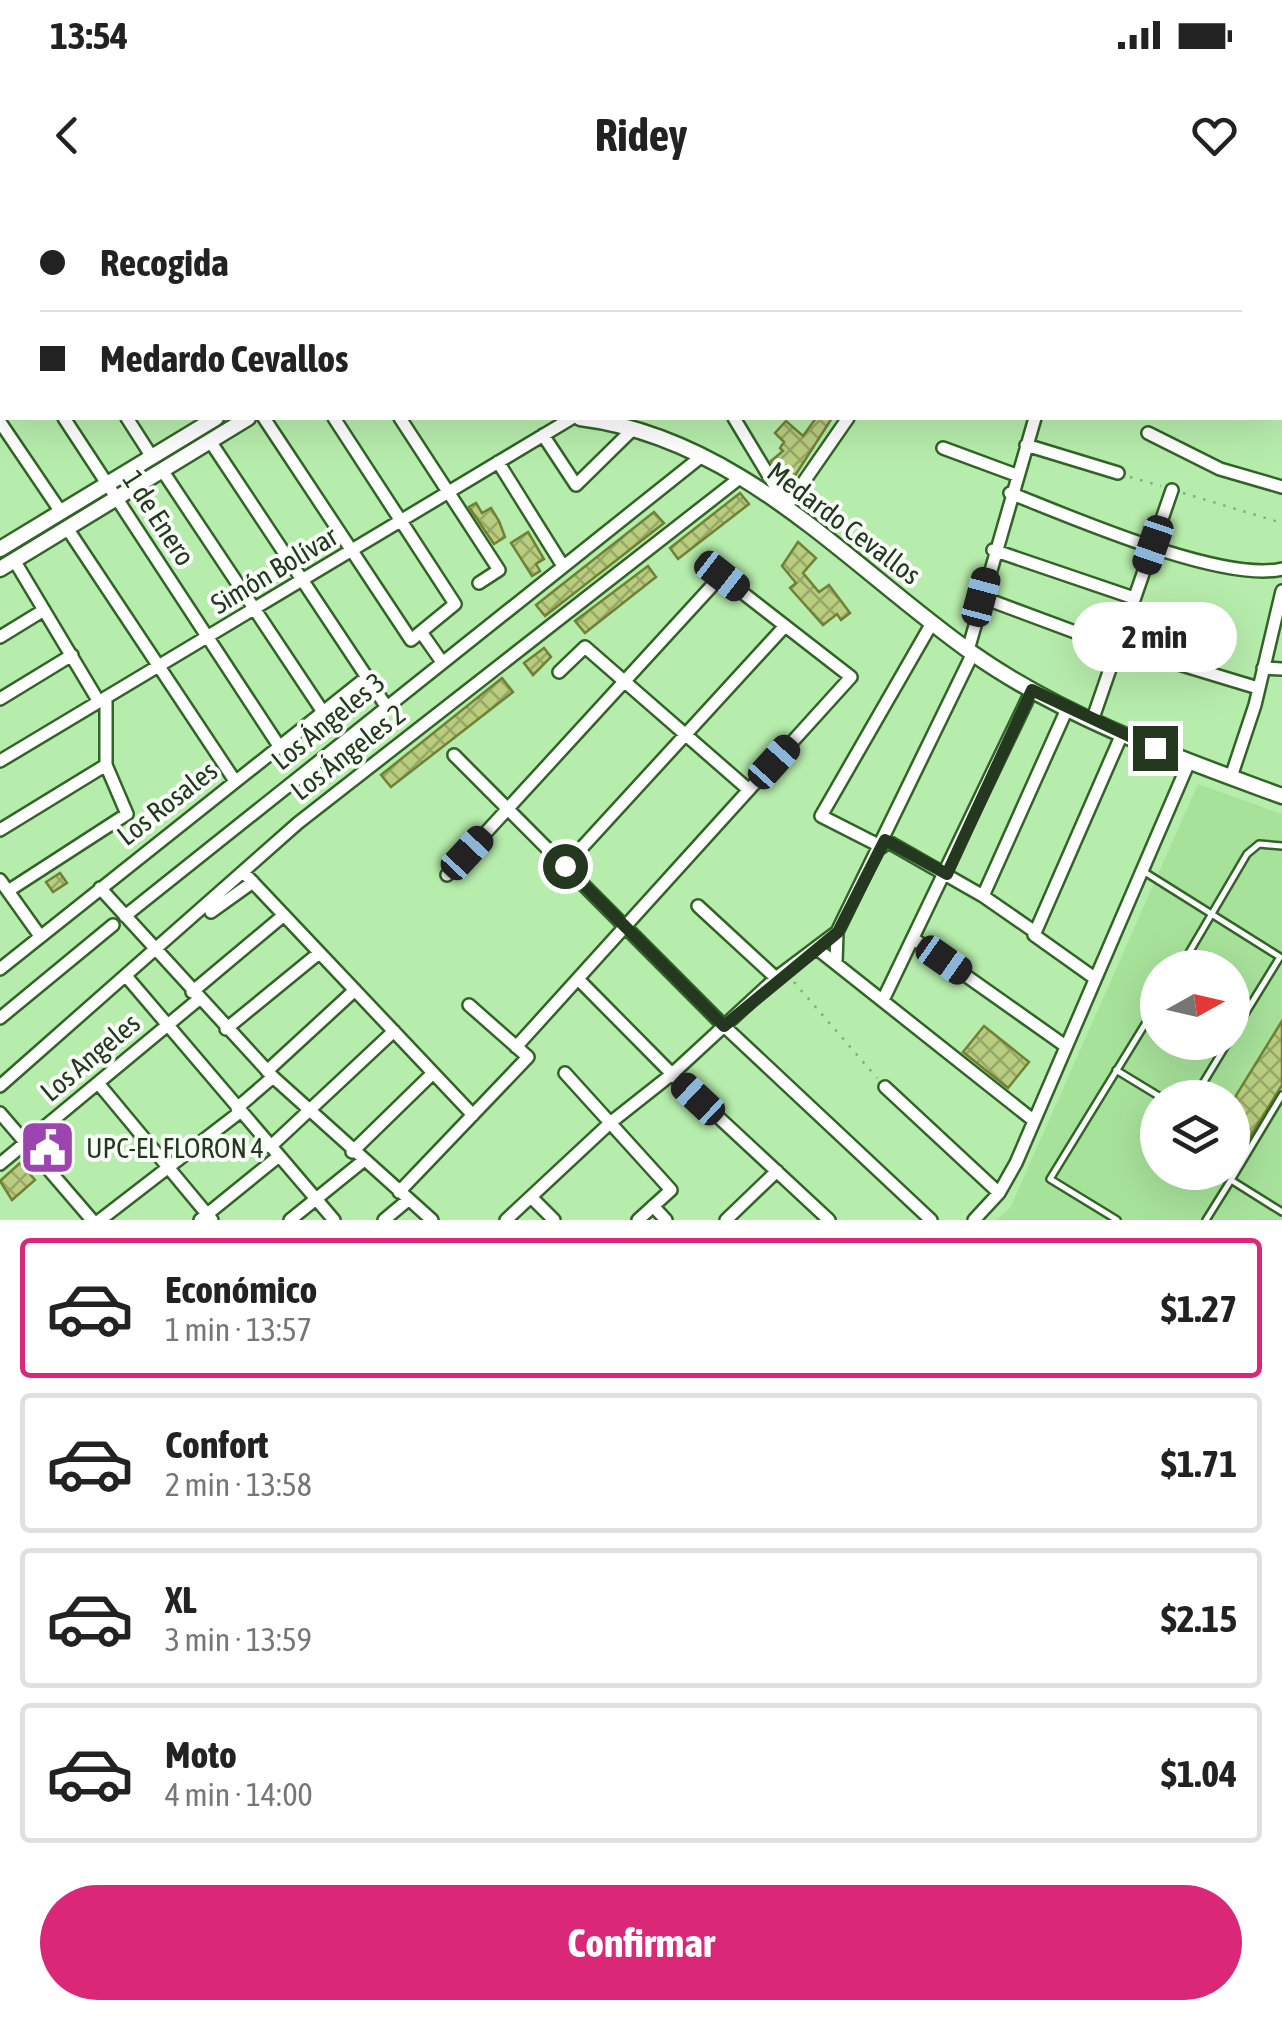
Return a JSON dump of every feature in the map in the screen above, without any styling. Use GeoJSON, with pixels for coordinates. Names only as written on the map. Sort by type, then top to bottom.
{"type":"FeatureCollection","features":[{"type":"Feature","properties":{"kind":"street","name":"1 de Enero"},"geometry":{"type":"LineString","coordinates":[[65,420],[279,746]]}},
{"type":"Feature","properties":{"kind":"street"},"geometry":{"type":"LineString","coordinates":[[128,420],[152,456]]}},
{"type":"Feature","properties":{"kind":"street"},"geometry":{"type":"LineString","coordinates":[[40,936],[4,885],[127,814],[106,766],[102,702],[44,610],[7,565],[245,420]]}},
{"type":"Feature","properties":{"kind":"street"},"geometry":{"type":"LineString","coordinates":[[265,420],[352,552],[416,636],[442,662]]}},
{"type":"Feature","properties":{"kind":"street"},"geometry":{"type":"LineString","coordinates":[[335,420],[455,604],[416,636]]}},
{"type":"Feature","properties":{"kind":"street"},"geometry":{"type":"LineString","coordinates":[[401,420],[498,570],[480,583]]}},
{"type":"Feature","properties":{"kind":"street","name":"Simón Bolívar"},"geometry":{"type":"LineString","coordinates":[[0,761],[160,669],[569,420]]}},
{"type":"Feature","properties":{"kind":"street","name":"Medardo Cevallos"},"geometry":{"type":"LineString","coordinates":[[603,420],[702,456],[742,476],[787,506],[970,652],[1032,690],[1122,734],[1282,796]]}},
{"type":"Feature","properties":{"kind":"street"},"geometry":{"type":"LineString","coordinates":[[736,420],[787,506],[847,420]]}},
{"type":"Feature","properties":{"kind":"street"},"geometry":{"type":"LineString","coordinates":[[836,964],[838,932],[884,843],[970,652],[993,550],[1026,445],[1029,420]]}},
{"type":"Feature","properties":{"kind":"street"},"geometry":{"type":"LineString","coordinates":[[0,422],[61,512]]}},
{"type":"Feature","properties":{"kind":"street"},"geometry":{"type":"LineString","coordinates":[[2,543],[107,484],[198,422]]}},
{"type":"Feature","properties":{"kind":"street"},"geometry":{"type":"LineString","coordinates":[[543,435],[576,485],[633,429]]}},
{"type":"Feature","properties":{"kind":"street"},"geometry":{"type":"LineString","coordinates":[[1148,433],[1220,468],[1282,487]]}},
{"type":"Feature","properties":{"kind":"street"},"geometry":{"type":"LineString","coordinates":[[210,441],[386,706]]}},
{"type":"Feature","properties":{"kind":"street"},"geometry":{"type":"LineString","coordinates":[[1026,445],[1118,473]]}},
{"type":"Feature","properties":{"kind":"street"},"geometry":{"type":"LineString","coordinates":[[943,448],[1016,475]]}},
{"type":"Feature","properties":{"kind":"street","name":"Los Ángeles 3"},"geometry":{"type":"LineString","coordinates":[[125,916],[702,456]]}},
{"type":"Feature","properties":{"kind":"street"},"geometry":{"type":"LineString","coordinates":[[498,462],[563,566]]}},
{"type":"Feature","properties":{"kind":"street"},"geometry":{"type":"LineString","coordinates":[[162,470],[323,712]]}},
{"type":"Feature","properties":{"kind":"street","name":"Los Ángeles 2"},"geometry":{"type":"LineString","coordinates":[[0,1086],[157,950],[249,878],[298,823],[742,476]]}},
{"type":"Feature","properties":{"kind":"street"},"geometry":{"type":"LineString","coordinates":[[1092,721],[1172,490]]}},
{"type":"Feature","properties":{"kind":"street"},"geometry":{"type":"LineString","coordinates":[[1010,493],[1153,545],[1257,572],[1282,569]]}},
{"type":"Feature","properties":{"kind":"street"},"geometry":{"type":"LineString","coordinates":[[67,528],[236,781]]}},
{"type":"Feature","properties":{"kind":"street"},"geometry":{"type":"LineString","coordinates":[[993,550],[1134,598]]}},
{"type":"Feature","properties":{"kind":"street"},"geometry":{"type":"LineString","coordinates":[[447,875],[722,576],[851,677],[516,1047]]}},
{"type":"Feature","properties":{"kind":"street"},"geometry":{"type":"LineString","coordinates":[[1231,778],[1282,591]]}},
{"type":"Feature","properties":{"kind":"street"},"geometry":{"type":"LineString","coordinates":[[981,597],[1258,688]]}},
{"type":"Feature","properties":{"kind":"street"},"geometry":{"type":"LineString","coordinates":[[0,637],[44,610]]}},
{"type":"Feature","properties":{"kind":"street"},"geometry":{"type":"LineString","coordinates":[[932,623],[821,816],[947,874],[984,896],[1093,977]]}},
{"type":"Feature","properties":{"kind":"street"},"geometry":{"type":"LineString","coordinates":[[565,866],[784,626]]}},
{"type":"Feature","properties":{"kind":"street"},"geometry":{"type":"LineString","coordinates":[[559,672],[585,646],[749,790]]}},
{"type":"Feature","properties":{"kind":"street"},"geometry":{"type":"LineString","coordinates":[[0,698],[72,655]]}},
{"type":"Feature","properties":{"kind":"street"},"geometry":{"type":"LineString","coordinates":[[1263,668],[1282,669]]}},
{"type":"Feature","properties":{"kind":"street","name":"Los Rosales"},"geometry":{"type":"LineString","coordinates":[[0,969],[367,677]]}},
{"type":"Feature","properties":{"kind":"street"},"geometry":{"type":"LineString","coordinates":[[883,1000],[947,874],[1032,690]]}},
{"type":"Feature","properties":{"kind":"street"},"geometry":{"type":"LineString","coordinates":[[984,896],[1067,709]]}},
{"type":"Feature","properties":{"kind":"street"},"geometry":{"type":"LineString","coordinates":[[1035,932],[1122,734]]}},
{"type":"Feature","properties":{"kind":"street"},"geometry":{"type":"LineString","coordinates":[[454,754],[724,1026],[931,1220]]}},
{"type":"Feature","properties":{"kind":"street"},"geometry":{"type":"LineString","coordinates":[[974,1220],[999,1192],[1033,1120],[1189,762]]}},
{"type":"Feature","properties":{"kind":"street"},"geometry":{"type":"LineString","coordinates":[[0,830],[106,766]]}},
{"type":"Feature","properties":{"kind":"street"},"geometry":{"type":"LineString","coordinates":[[249,878],[473,1115]]}},
{"type":"Feature","properties":{"kind":"street"},"geometry":{"type":"LineString","coordinates":[[100,888],[270,1074],[352,1152],[432,1220]]}},
{"type":"Feature","properties":{"kind":"street"},"geometry":{"type":"LineString","coordinates":[[698,906],[780,975]]}},
{"type":"Feature","properties":{"kind":"street","name":"Los Angeles"},"geometry":{"type":"LineString","coordinates":[[0,1164],[165,1027],[284,915]]}},
{"type":"Feature","properties":{"kind":"street"},"geometry":{"type":"LineString","coordinates":[[0,1018],[113,925]]}},
{"type":"Feature","properties":{"kind":"street"},"geometry":{"type":"LineString","coordinates":[[506,1220],[610,1122],[672,1074],[780,975],[838,932]]}},
{"type":"Feature","properties":{"kind":"street"},"geometry":{"type":"LineString","coordinates":[[914,939],[1064,1045]]}},
{"type":"Feature","properties":{"kind":"street"},"geometry":{"type":"LineString","coordinates":[[816,948],[1033,1120]]}},
{"type":"Feature","properties":{"kind":"street"},"geometry":{"type":"LineString","coordinates":[[226,1029],[320,953]]}},
{"type":"Feature","properties":{"kind":"street"},"geometry":{"type":"LineString","coordinates":[[126,976],[165,1027],[334,1220]]}},
{"type":"Feature","properties":{"kind":"street"},"geometry":{"type":"LineString","coordinates":[[578,978],[672,1074],[829,1220]]}},
{"type":"Feature","properties":{"kind":"street"},"geometry":{"type":"LineString","coordinates":[[100,1220],[170,1169],[238,1110],[355,990]]}},
{"type":"Feature","properties":{"kind":"street"},"geometry":{"type":"LineString","coordinates":[[384,1220],[528,1057],[470,1005]]}},
{"type":"Feature","properties":{"kind":"street"},"geometry":{"type":"LineString","coordinates":[[98,1083],[206,1218],[274,1152],[308,1112],[394,1031]]}},
{"type":"Feature","properties":{"kind":"street"},"geometry":{"type":"LineString","coordinates":[[352,1152],[434,1073]]}},
{"type":"Feature","properties":{"kind":"street"},"geometry":{"type":"LineString","coordinates":[[566,1074],[671,1190],[638,1220]]}},
{"type":"Feature","properties":{"kind":"street"},"geometry":{"type":"LineString","coordinates":[[885,1087],[999,1192]]}},
{"type":"Feature","properties":{"kind":"street"},"geometry":{"type":"LineString","coordinates":[[0,1113],[92,1220]]}},
{"type":"Feature","properties":{"kind":"street"},"geometry":{"type":"LineString","coordinates":[[290,1220],[362,1161]]}},
{"type":"Feature","properties":{"kind":"street"},"geometry":{"type":"LineString","coordinates":[[726,1220],[776,1172]]}},
{"type":"Feature","properties":{"kind":"street"},"geometry":{"type":"LineString","coordinates":[[531,1197],[554,1220]]}},
{"type":"Feature","properties":{"kind":"street"},"geometry":{"type":"LineString","coordinates":[[653,1206],[666,1220]]}},
{"type":"Feature","properties":{"kind":"lane"},"geometry":{"type":"LineString","coordinates":[[1191,950],[1252,848],[1266,842],[1282,846]]}},
{"type":"Feature","properties":{"kind":"lane"},"geometry":{"type":"LineString","coordinates":[[1141,870],[1280,957],[1250,1006]]}},
{"type":"Feature","properties":{"kind":"lane"},"geometry":{"type":"LineString","coordinates":[[1116,1220],[1050,1179],[1140,1032]]}},
{"type":"Feature","properties":{"kind":"lane"},"geometry":{"type":"LineString","coordinates":[[1116,1070],[1140,1085]]}},
{"type":"Feature","properties":{"kind":"lane"},"geometry":{"type":"LineString","coordinates":[[1250,1148],[1282,1095]]}},
{"type":"Feature","properties":{"kind":"lane"},"geometry":{"type":"LineString","coordinates":[[1206,1220],[1225,1190]]}},
{"type":"Feature","properties":{"kind":"lane"},"geometry":{"type":"LineString","coordinates":[[1247,1190],[1282,1212]]}},
{"type":"Feature","properties":{"kind":"path"},"geometry":{"type":"LineString","coordinates":[[1118,473],[1282,523]]}},
{"type":"Feature","properties":{"kind":"path"},"geometry":{"type":"LineString","coordinates":[[780,975],[885,1087]]}},
{"type":"Feature","properties":{"kind":"shaded area"},"geometry":{"type":"Polygon","coordinates":[[[1198,784],[1282,814],[1282,1220],[996,1220],[1010,1208],[1198,784]]]}},
{"type":"Feature","properties":{"kind":"building"},"geometry":{"type":"Polygon","coordinates":[[[815,420],[831,420],[789,485],[771,461],[783,451],[780,448],[784,442],[775,433],[786,421],[803,436],[815,420]]]}},
{"type":"Feature","properties":{"kind":"building"},"geometry":{"type":"Polygon","coordinates":[[[740,493],[749,504],[678,559],[670,548],[740,493]]]}},
{"type":"Feature","properties":{"kind":"building"},"geometry":{"type":"Polygon","coordinates":[[[476,503],[482,513],[491,508],[499,521],[505,537],[494,544],[469,507],[476,503]]]}},
{"type":"Feature","properties":{"kind":"building"},"geometry":{"type":"Polygon","coordinates":[[[654,512],[664,523],[545,616],[536,605],[654,512]]]}},
{"type":"Feature","properties":{"kind":"building"},"geometry":{"type":"Polygon","coordinates":[[[528,532],[544,559],[536,564],[540,571],[532,576],[511,543],[528,532]]]}},
{"type":"Feature","properties":{"kind":"building"},"geometry":{"type":"Polygon","coordinates":[[[798,542],[816,558],[803,573],[819,592],[829,585],[850,613],[841,620],[837,614],[823,625],[790,588],[796,583],[782,566],[798,542]]]}},
{"type":"Feature","properties":{"kind":"building"},"geometry":{"type":"Polygon","coordinates":[[[648,566],[656,577],[585,633],[575,621],[648,566]]]}},
{"type":"Feature","properties":{"kind":"building"},"geometry":{"type":"Polygon","coordinates":[[[544,648],[551,657],[533,675],[524,663],[544,648]]]}},
{"type":"Feature","properties":{"kind":"building"},"geometry":{"type":"Polygon","coordinates":[[[502,678],[513,692],[391,787],[381,775],[502,678]]]}},
{"type":"Feature","properties":{"kind":"building"},"geometry":{"type":"Polygon","coordinates":[[[60,873],[67,883],[53,892],[46,882],[60,873]]]}},
{"type":"Feature","properties":{"kind":"building"},"geometry":{"type":"Polygon","coordinates":[[[1282,1021],[1282,1085],[1250,1137],[1250,1080],[1246,1080],[1282,1021]]]}},
{"type":"Feature","properties":{"kind":"building"},"geometry":{"type":"Polygon","coordinates":[[[984,1026],[1029,1062],[1008,1088],[963,1052],[984,1026]]]}},
{"type":"Feature","properties":{"kind":"building"},"geometry":{"type":"Polygon","coordinates":[[[20,1163],[35,1180],[12,1200],[0,1181],[20,1163]]]}},
{"type":"Feature","properties":{"kind":"place","name":"UPC-EL FLORON 4"},"geometry":{"type":"Point","coordinates":[47,1148]}},
{"type":"Feature","properties":{"kind":"route"},"geometry":{"type":"LineString","coordinates":[[565,866],[724,1026],[776,978],[838,932],[885,840],[947,874],[1032,690],[1155,748]]}}]}
